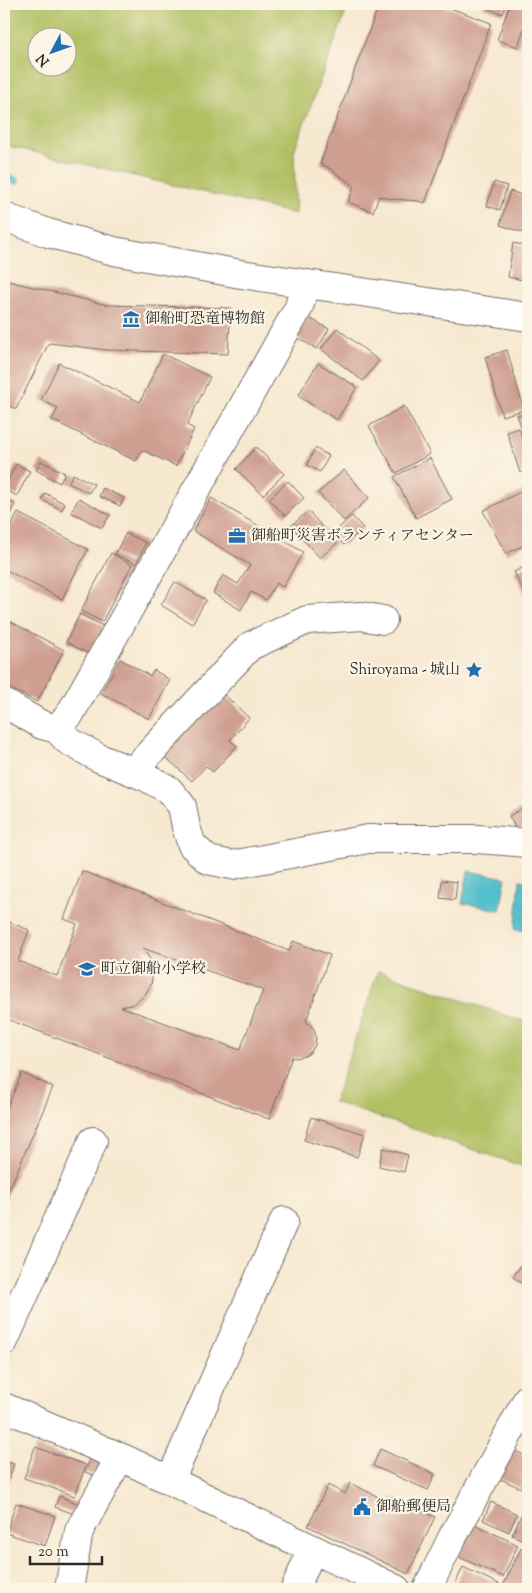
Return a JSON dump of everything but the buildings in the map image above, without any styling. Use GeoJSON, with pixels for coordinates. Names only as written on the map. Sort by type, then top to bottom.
{"type":"FeatureCollection","features":[{"type":"Feature","properties":{"kind":"street"},"geometry":{"type":"LineString","coordinates":[[4,217],[48,233],[114,251],[305,284],[528,317]]}},
{"type":"Feature","properties":{"kind":"street"},"geometry":{"type":"LineString","coordinates":[[57,729],[70,714],[279,342],[298,307],[305,284]]}},
{"type":"Feature","properties":{"kind":"street"},"geometry":{"type":"LineString","coordinates":[[133,771],[250,646],[307,620],[361,616],[383,620]]}},
{"type":"Feature","properties":{"kind":"street"},"geometry":{"type":"LineString","coordinates":[[4,702],[42,726],[57,729],[67,740],[99,758],[133,771],[169,790],[182,806],[192,845],[208,860],[232,865],[368,839],[477,838],[528,843]]}},
{"type":"Feature","properties":{"kind":"street"},"geometry":{"type":"LineString","coordinates":[[4,1341],[92,1141]]}},
{"type":"Feature","properties":{"kind":"street"},"geometry":{"type":"LineString","coordinates":[[170,1481],[284,1220]]}},
{"type":"Feature","properties":{"kind":"street"},"geometry":{"type":"LineString","coordinates":[[427,1589],[452,1538],[528,1398]]}},
{"type":"Feature","properties":{"kind":"street"},"geometry":{"type":"LineString","coordinates":[[4,1407],[120,1457],[396,1589]]}},
{"type":"Feature","properties":{"kind":"street"},"geometry":{"type":"LineString","coordinates":[[69,1589],[79,1531],[120,1457]]}},
{"type":"Feature","properties":{"kind":"street"},"geometry":{"type":"LineString","coordinates":[[295,1589],[312,1550]]}},
{"type":"Feature","properties":{"kind":"green space"},"geometry":{"type":"Polygon","coordinates":[[[4,4],[337,4],[347,9],[294,151],[296,214],[4,145],[4,4]]]}},
{"type":"Feature","properties":{"kind":"green space"},"geometry":{"type":"Polygon","coordinates":[[[378,971],[528,1023],[528,1168],[334,1102],[378,971]]]}},
{"type":"Feature","properties":{"kind":"water"},"geometry":{"type":"Polygon","coordinates":[[[468,871],[506,878],[500,910],[462,903],[468,871]]]}},
{"type":"Feature","properties":{"kind":"water"},"geometry":{"type":"Polygon","coordinates":[[[520,880],[528,881],[528,931],[515,930],[520,880]]]}},
{"type":"Feature","properties":{"kind":"waterway"},"geometry":{"type":"LineString","coordinates":[[4,176],[16,181]]}},
{"type":"Feature","properties":{"kind":"place","name":"御船町恐竜博物館"},"geometry":{"type":"Point","coordinates":[131,319]}},
{"type":"Feature","properties":{"kind":"place","name":"御船町災害ボランティアセンター"},"geometry":{"type":"Point","coordinates":[237,536]}},
{"type":"Feature","properties":{"kind":"place","name":"Shiroyama - 城山"},"geometry":{"type":"Point","coordinates":[474,670]}},
{"type":"Feature","properties":{"kind":"place","name":"町立御船小学校"},"geometry":{"type":"Point","coordinates":[87,969]}},
{"type":"Feature","properties":{"kind":"place","name":"御船郵便局"},"geometry":{"type":"Point","coordinates":[362,1507]}}]}
